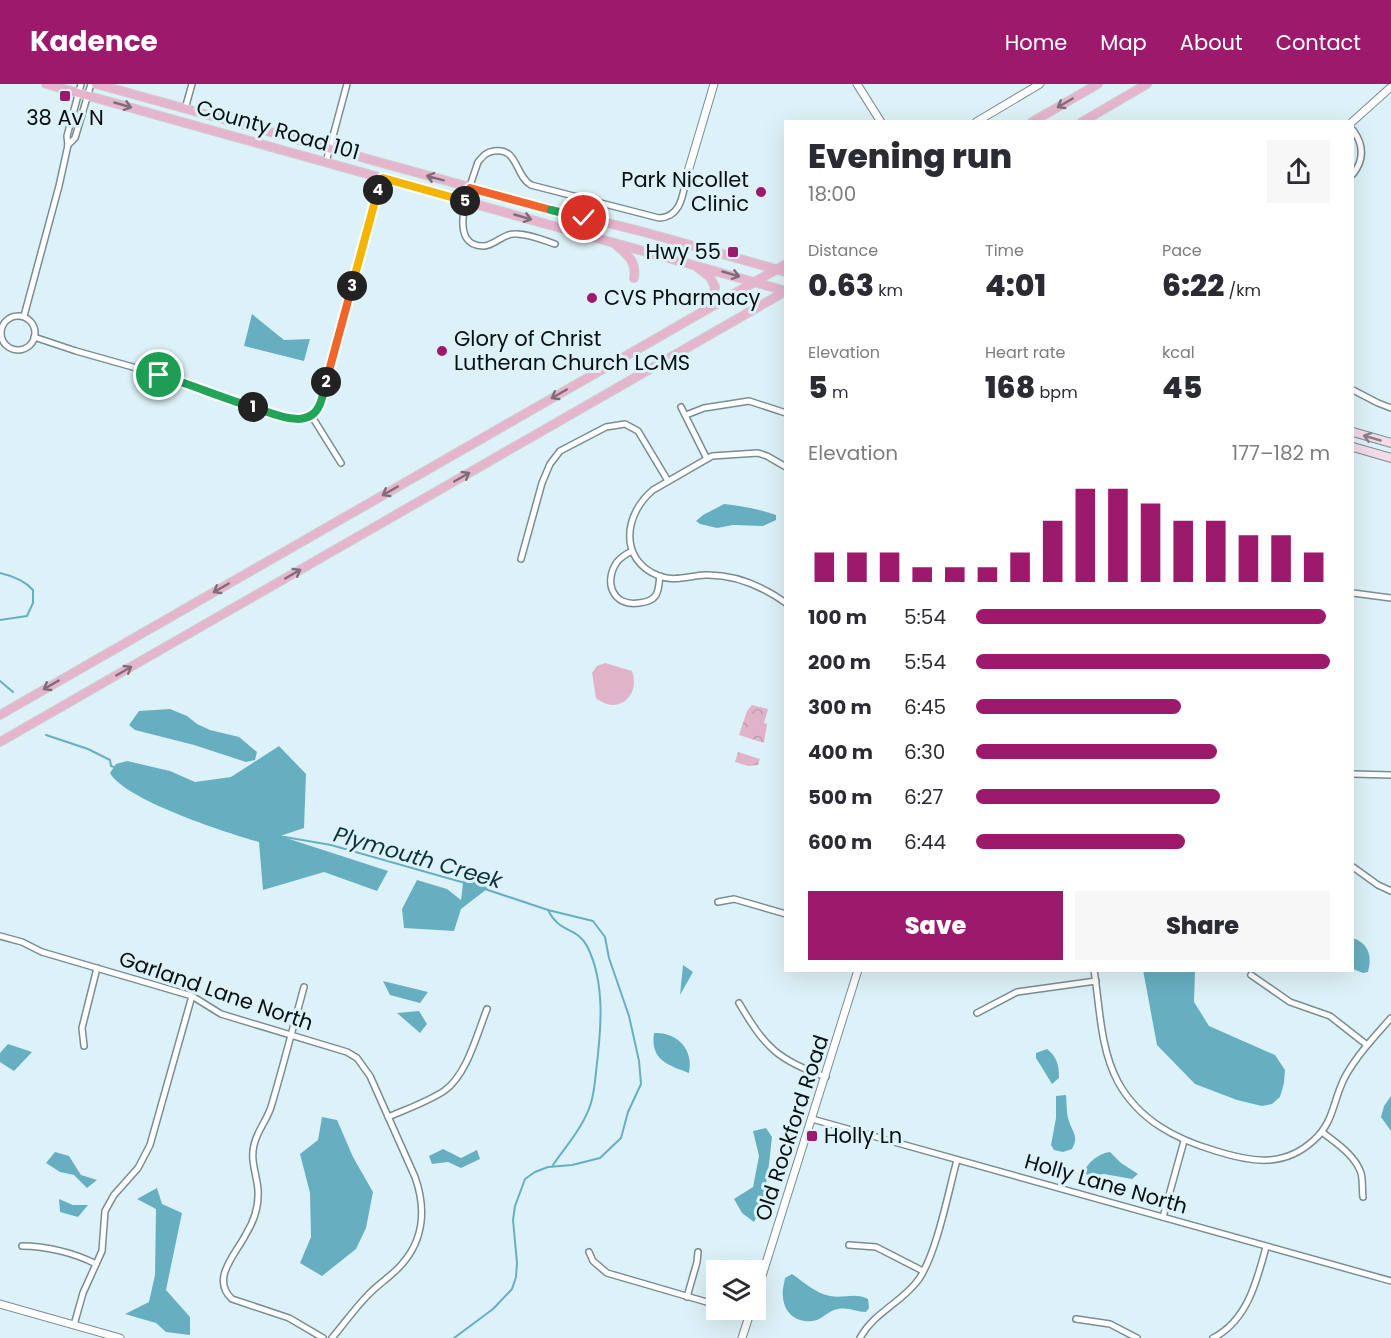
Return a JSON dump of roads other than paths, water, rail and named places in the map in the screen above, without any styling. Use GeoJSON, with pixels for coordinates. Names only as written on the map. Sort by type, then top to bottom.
{"type":"FeatureCollection","features":[{"type":"Feature","properties":{"kind":"main road","name":"County Road 101"},"geometry":{"type":"LineString","coordinates":[[46,84],[80,88],[88,96],[784,290]]}},
{"type":"Feature","properties":{"kind":"main road","name":"County Road 101"},"geometry":{"type":"LineString","coordinates":[[96,84],[470,188],[644,232],[784,271]]}},
{"type":"Feature","properties":{"kind":"main road"},"geometry":{"type":"LineString","coordinates":[[1035,120],[1098,84]]}},
{"type":"Feature","properties":{"kind":"main road"},"geometry":{"type":"LineString","coordinates":[[1085,120],[1147,84]]}},
{"type":"Feature","properties":{"kind":"main road"},"geometry":{"type":"LineString","coordinates":[[611,241],[633,261],[634,278]]}},
{"type":"Feature","properties":{"kind":"main road"},"geometry":{"type":"LineString","coordinates":[[691,263],[710,277],[715,287],[713,297],[699,314]]}},
{"type":"Feature","properties":{"kind":"main road"},"geometry":{"type":"LineString","coordinates":[[0,715],[784,265]]}},
{"type":"Feature","properties":{"kind":"main road"},"geometry":{"type":"LineString","coordinates":[[0,742],[784,292]]}},
{"type":"Feature","properties":{"kind":"main road"},"geometry":{"type":"LineString","coordinates":[[1354,432],[1391,443]]}},
{"type":"Feature","properties":{"kind":"main road"},"geometry":{"type":"LineString","coordinates":[[1354,447],[1391,458]]}},
{"type":"Feature","properties":{"kind":"street"},"geometry":{"type":"LineString","coordinates":[[68,145],[75,138],[91,84]]}},
{"type":"Feature","properties":{"kind":"street"},"geometry":{"type":"LineString","coordinates":[[185,109],[192,84]]}},
{"type":"Feature","properties":{"kind":"street"},"geometry":{"type":"LineString","coordinates":[[326,162],[347,84]]}},
{"type":"Feature","properties":{"kind":"street"},"geometry":{"type":"LineString","coordinates":[[555,244],[516,233],[483,246],[473,243],[463,231],[462,222],[466,201],[478,162],[483,156],[500,150],[510,154],[522,177],[531,185],[665,218],[680,206],[714,84]]}},
{"type":"Feature","properties":{"kind":"street"},"geometry":{"type":"LineString","coordinates":[[857,84],[880,120]]}},
{"type":"Feature","properties":{"kind":"street"},"geometry":{"type":"LineString","coordinates":[[979,120],[1040,84]]}},
{"type":"Feature","properties":{"kind":"street"},"geometry":{"type":"LineString","coordinates":[[1354,120],[1391,87]]}},
{"type":"Feature","properties":{"kind":"street"},"geometry":{"type":"LineString","coordinates":[[24,316],[68,145],[67,136],[80,88]]}},
{"type":"Feature","properties":{"kind":"street"},"geometry":{"type":"LineString","coordinates":[[1354,132],[1360,142],[1362,157],[1361,163],[1354,173]]}},
{"type":"Feature","properties":{"kind":"street"},"geometry":{"type":"LineString","coordinates":[[34,336],[76,351],[179,380],[213,395],[294,419],[305,419],[311,416],[320,404],[383,178]]}},
{"type":"Feature","properties":{"kind":"street"},"geometry":{"type":"LineString","coordinates":[[24,316],[32,323],[34,336],[31,343],[22,350],[13,349],[3,341],[1,330],[11,318],[24,316]]}},
{"type":"Feature","properties":{"kind":"street"},"geometry":{"type":"LineString","coordinates":[[1354,391],[1378,404],[1391,408]]}},
{"type":"Feature","properties":{"kind":"street"},"geometry":{"type":"LineString","coordinates":[[686,416],[704,408],[749,401],[784,411]]}},
{"type":"Feature","properties":{"kind":"street"},"geometry":{"type":"LineString","coordinates":[[681,407],[706,459]]}},
{"type":"Feature","properties":{"kind":"street"},"geometry":{"type":"LineString","coordinates":[[311,416],[341,463]]}},
{"type":"Feature","properties":{"kind":"street"},"geometry":{"type":"LineString","coordinates":[[521,559],[542,483],[550,464],[560,451],[606,427],[625,424],[638,431],[668,481]]}},
{"type":"Feature","properties":{"kind":"street"},"geometry":{"type":"LineString","coordinates":[[784,466],[758,453],[723,455],[706,459],[653,490],[637,507],[629,532],[632,550],[641,564],[650,572],[672,579],[704,575],[737,579],[769,591],[784,602]]}},
{"type":"Feature","properties":{"kind":"street"},"geometry":{"type":"LineString","coordinates":[[632,550],[616,563],[611,577],[612,590],[617,600],[626,604],[650,601],[656,595],[660,576]]}},
{"type":"Feature","properties":{"kind":"street"},"geometry":{"type":"LineString","coordinates":[[1354,593],[1391,598]]}},
{"type":"Feature","properties":{"kind":"street"},"geometry":{"type":"LineString","coordinates":[[1354,774],[1391,775]]}},
{"type":"Feature","properties":{"kind":"street"},"geometry":{"type":"LineString","coordinates":[[1354,868],[1378,885],[1391,891]]}},
{"type":"Feature","properties":{"kind":"street"},"geometry":{"type":"LineString","coordinates":[[718,902],[734,899],[784,913]]}},
{"type":"Feature","properties":{"kind":"street","name":"Garland Lane North"},"geometry":{"type":"LineString","coordinates":[[0,936],[22,942],[42,952],[192,996],[221,1014],[337,1048],[357,1058],[370,1076],[420,1192],[422,1223],[418,1238],[402,1265],[368,1294],[332,1338]]}},
{"type":"Feature","properties":{"kind":"street"},"geometry":{"type":"LineString","coordinates":[[84,1046],[82,1028],[98,968]]}},
{"type":"Feature","properties":{"kind":"street","name":"Old Rockford Road"},"geometry":{"type":"LineString","coordinates":[[766,1264],[857,972]]}},
{"type":"Feature","properties":{"kind":"street"},"geometry":{"type":"LineString","coordinates":[[1094,972],[1106,1050],[1118,1082],[1128,1096],[1146,1116],[1167,1132],[1184,1141],[1238,1158],[1266,1161],[1293,1154],[1322,1132],[1334,1110],[1346,1075],[1391,1018]]}},
{"type":"Feature","properties":{"kind":"street"},"geometry":{"type":"LineString","coordinates":[[1251,975],[1290,1002],[1330,1016],[1367,1046]]}},
{"type":"Feature","properties":{"kind":"street"},"geometry":{"type":"LineString","coordinates":[[977,1013],[1017,992],[1096,981]]}},
{"type":"Feature","properties":{"kind":"street"},"geometry":{"type":"LineString","coordinates":[[304,987],[270,1108],[254,1144],[252,1155],[258,1190],[255,1212],[247,1233],[225,1270],[222,1282],[232,1299],[289,1318],[323,1338]]}},
{"type":"Feature","properties":{"kind":"street"},"geometry":{"type":"LineString","coordinates":[[74,1325],[83,1293],[102,1251],[105,1211],[114,1195],[138,1168],[150,1145],[192,996]]}},
{"type":"Feature","properties":{"kind":"street"},"geometry":{"type":"LineString","coordinates":[[739,1003],[761,1038],[779,1055],[796,1066],[826,1077]]}},
{"type":"Feature","properties":{"kind":"street"},"geometry":{"type":"LineString","coordinates":[[388,1117],[436,1095],[454,1082],[465,1064],[487,1009]]}},
{"type":"Feature","properties":{"kind":"street","name":"Holly Lane North"},"geometry":{"type":"LineString","coordinates":[[812,1119],[1391,1281]]}},
{"type":"Feature","properties":{"kind":"street"},"geometry":{"type":"LineString","coordinates":[[1322,1132],[1351,1158],[1361,1174],[1363,1197]]}},
{"type":"Feature","properties":{"kind":"street"},"geometry":{"type":"LineString","coordinates":[[1163,1217],[1184,1141]]}},
{"type":"Feature","properties":{"kind":"street"},"geometry":{"type":"LineString","coordinates":[[860,1338],[873,1320],[909,1290],[923,1271],[931,1253],[957,1160]]}},
{"type":"Feature","properties":{"kind":"street"},"geometry":{"type":"LineString","coordinates":[[849,1245],[876,1247],[923,1271]]}},
{"type":"Feature","properties":{"kind":"street"},"geometry":{"type":"LineString","coordinates":[[22,1246],[46,1248],[81,1257],[96,1264]]}},
{"type":"Feature","properties":{"kind":"street"},"geometry":{"type":"LineString","coordinates":[[1213,1338],[1235,1321],[1247,1304],[1266,1247]]}},
{"type":"Feature","properties":{"kind":"street"},"geometry":{"type":"LineString","coordinates":[[590,1252],[593,1260],[607,1273],[706,1302]]}},
{"type":"Feature","properties":{"kind":"street"},"geometry":{"type":"LineString","coordinates":[[687,1297],[698,1252]]}},
{"type":"Feature","properties":{"kind":"street"},"geometry":{"type":"LineString","coordinates":[[0,1304],[120,1338]]}},
{"type":"Feature","properties":{"kind":"street"},"geometry":{"type":"LineString","coordinates":[[1076,1319],[1110,1324],[1137,1338]]}},
{"type":"Feature","properties":{"kind":"street"},"geometry":{"type":"LineString","coordinates":[[742,1338],[748,1320]]}},
{"type":"Feature","properties":{"kind":"water"},"geometry":{"type":"Polygon","coordinates":[[[252,314],[284,340],[310,339],[304,361],[244,346],[252,314]]]}},
{"type":"Feature","properties":{"kind":"water"},"geometry":{"type":"Polygon","coordinates":[[[724,504],[770,513],[776,515],[776,520],[763,526],[733,525],[717,528],[696,521],[724,504]]]}},
{"type":"Feature","properties":{"kind":"water"},"geometry":{"type":"Polygon","coordinates":[[[170,709],[210,730],[239,737],[257,752],[255,760],[246,762],[194,745],[135,730],[129,725],[139,711],[170,709]]]}},
{"type":"Feature","properties":{"kind":"water"},"geometry":{"type":"Polygon","coordinates":[[[279,746],[306,774],[304,828],[280,836],[388,871],[377,891],[324,872],[263,890],[259,842],[155,804],[119,783],[110,773],[116,764],[127,761],[170,771],[195,782],[231,777],[279,746]]]}},
{"type":"Feature","properties":{"kind":"water"},"geometry":{"type":"Polygon","coordinates":[[[465,867],[496,882],[461,909],[454,931],[404,928],[402,909],[417,880],[447,889],[461,900],[465,867]]]}},
{"type":"Feature","properties":{"kind":"water"},"geometry":{"type":"Polygon","coordinates":[[[1354,939],[1363,944],[1368,951],[1370,961],[1368,972],[1363,973],[1354,969],[1354,939]]]}},
{"type":"Feature","properties":{"kind":"water"},"geometry":{"type":"Polygon","coordinates":[[[683,965],[693,972],[680,995],[683,965]]]}},
{"type":"Feature","properties":{"kind":"water"},"geometry":{"type":"Polygon","coordinates":[[[1143,972],[1195,972],[1194,1002],[1209,1026],[1275,1055],[1285,1070],[1280,1097],[1272,1104],[1262,1106],[1237,1100],[1195,1084],[1157,1045],[1143,972]]]}},
{"type":"Feature","properties":{"kind":"water"},"geometry":{"type":"Polygon","coordinates":[[[383,981],[428,992],[420,1003],[390,995],[383,981]]]}},
{"type":"Feature","properties":{"kind":"water"},"geometry":{"type":"Polygon","coordinates":[[[419,1011],[427,1024],[420,1033],[397,1013],[419,1011]]]}},
{"type":"Feature","properties":{"kind":"water"},"geometry":{"type":"Polygon","coordinates":[[[654,1033],[670,1035],[682,1044],[689,1056],[689,1073],[662,1060],[655,1050],[654,1033]]]}},
{"type":"Feature","properties":{"kind":"water"},"geometry":{"type":"Polygon","coordinates":[[[8,1044],[32,1052],[14,1071],[0,1062],[0,1053],[8,1044]]]}},
{"type":"Feature","properties":{"kind":"water"},"geometry":{"type":"Polygon","coordinates":[[[1047,1049],[1055,1058],[1059,1069],[1059,1078],[1052,1084],[1036,1058],[1036,1053],[1047,1049]]]}},
{"type":"Feature","properties":{"kind":"water"},"geometry":{"type":"Polygon","coordinates":[[[1066,1095],[1067,1115],[1075,1141],[1072,1149],[1063,1152],[1054,1150],[1051,1145],[1056,1118],[1056,1096],[1066,1095]]]}},
{"type":"Feature","properties":{"kind":"water"},"geometry":{"type":"Polygon","coordinates":[[[1391,1096],[1391,1131],[1381,1117],[1384,1106],[1391,1096]]]}},
{"type":"Feature","properties":{"kind":"water"},"geometry":{"type":"Polygon","coordinates":[[[322,1117],[337,1120],[353,1157],[373,1192],[366,1228],[356,1249],[322,1276],[300,1263],[311,1237],[310,1193],[300,1154],[318,1140],[322,1117]]]}},
{"type":"Feature","properties":{"kind":"water"},"geometry":{"type":"Polygon","coordinates":[[[766,1128],[772,1137],[768,1169],[765,1192],[754,1222],[742,1213],[734,1199],[753,1187],[759,1156],[753,1131],[766,1128]]]}},
{"type":"Feature","properties":{"kind":"water"},"geometry":{"type":"Polygon","coordinates":[[[443,1149],[461,1158],[477,1150],[480,1159],[461,1168],[448,1162],[432,1164],[429,1156],[443,1149]]]}},
{"type":"Feature","properties":{"kind":"water"},"geometry":{"type":"Polygon","coordinates":[[[55,1152],[69,1156],[81,1175],[97,1180],[87,1188],[74,1175],[60,1172],[46,1163],[55,1152]]]}},
{"type":"Feature","properties":{"kind":"water"},"geometry":{"type":"Polygon","coordinates":[[[1110,1152],[1121,1163],[1138,1174],[1132,1179],[1104,1174],[1090,1176],[1084,1173],[1094,1159],[1110,1152]]]}},
{"type":"Feature","properties":{"kind":"water"},"geometry":{"type":"Polygon","coordinates":[[[157,1188],[162,1204],[182,1213],[166,1290],[190,1317],[190,1335],[166,1332],[156,1323],[125,1314],[149,1302],[155,1275],[156,1209],[137,1199],[157,1188]]]}},
{"type":"Feature","properties":{"kind":"water"},"geometry":{"type":"Polygon","coordinates":[[[59,1199],[73,1205],[88,1205],[78,1217],[60,1212],[59,1199]]]}},
{"type":"Feature","properties":{"kind":"water"},"geometry":{"type":"Polygon","coordinates":[[[792,1274],[825,1295],[868,1299],[869,1308],[866,1312],[838,1309],[817,1320],[799,1320],[786,1309],[783,1297],[785,1278],[792,1274]]]}},
{"type":"Feature","properties":{"kind":"waterway","name":"Plymouth Creek"},"geometry":{"type":"LineString","coordinates":[[0,573],[18,579],[33,590],[33,603],[27,616],[0,620]]}},
{"type":"Feature","properties":{"kind":"waterway","name":"Plymouth Creek"},"geometry":{"type":"LineString","coordinates":[[0,681],[13,692]]}},
{"type":"Feature","properties":{"kind":"waterway","name":"Plymouth Creek"},"geometry":{"type":"LineString","coordinates":[[46,735],[88,749],[110,760],[111,766],[117,768]]}},
{"type":"Feature","properties":{"kind":"waterway","name":"Plymouth Creek"},"geometry":{"type":"LineString","coordinates":[[279,836],[331,845],[465,883]]}},
{"type":"Feature","properties":{"kind":"waterway","name":"Plymouth Creek"},"geometry":{"type":"LineString","coordinates":[[454,1338],[493,1309],[512,1289],[517,1263],[513,1220],[515,1206],[525,1179],[548,1167],[572,1165],[600,1158],[621,1138],[628,1112],[641,1084],[639,1061],[629,1016],[609,958],[605,937],[593,921],[548,910],[485,889]]}},
{"type":"Feature","properties":{"kind":"waterway","name":"Plymouth Creek"},"geometry":{"type":"LineString","coordinates":[[548,910],[558,923],[578,935],[587,946],[593,960],[600,991],[598,1056],[591,1103],[579,1128],[553,1165]]}},
{"type":"Feature","properties":{"kind":"place","name":"38 Av N"},"geometry":{"type":"Point","coordinates":[65,96]}},
{"type":"Feature","properties":{"kind":"place","name":"Park Nicollet Clinic"},"geometry":{"type":"Point","coordinates":[761,192]}},
{"type":"Feature","properties":{"kind":"place","name":"Hwy 55"},"geometry":{"type":"Point","coordinates":[733,252]}},
{"type":"Feature","properties":{"kind":"place","name":"CVS Pharmacy"},"geometry":{"type":"Point","coordinates":[592,298]}},
{"type":"Feature","properties":{"kind":"place","name":"Glory of Christ Lutheran Church LCMS"},"geometry":{"type":"Point","coordinates":[442,351]}},
{"type":"Feature","properties":{"kind":"place","name":"Holly Ln"},"geometry":{"type":"Point","coordinates":[812,1136]}}]}
